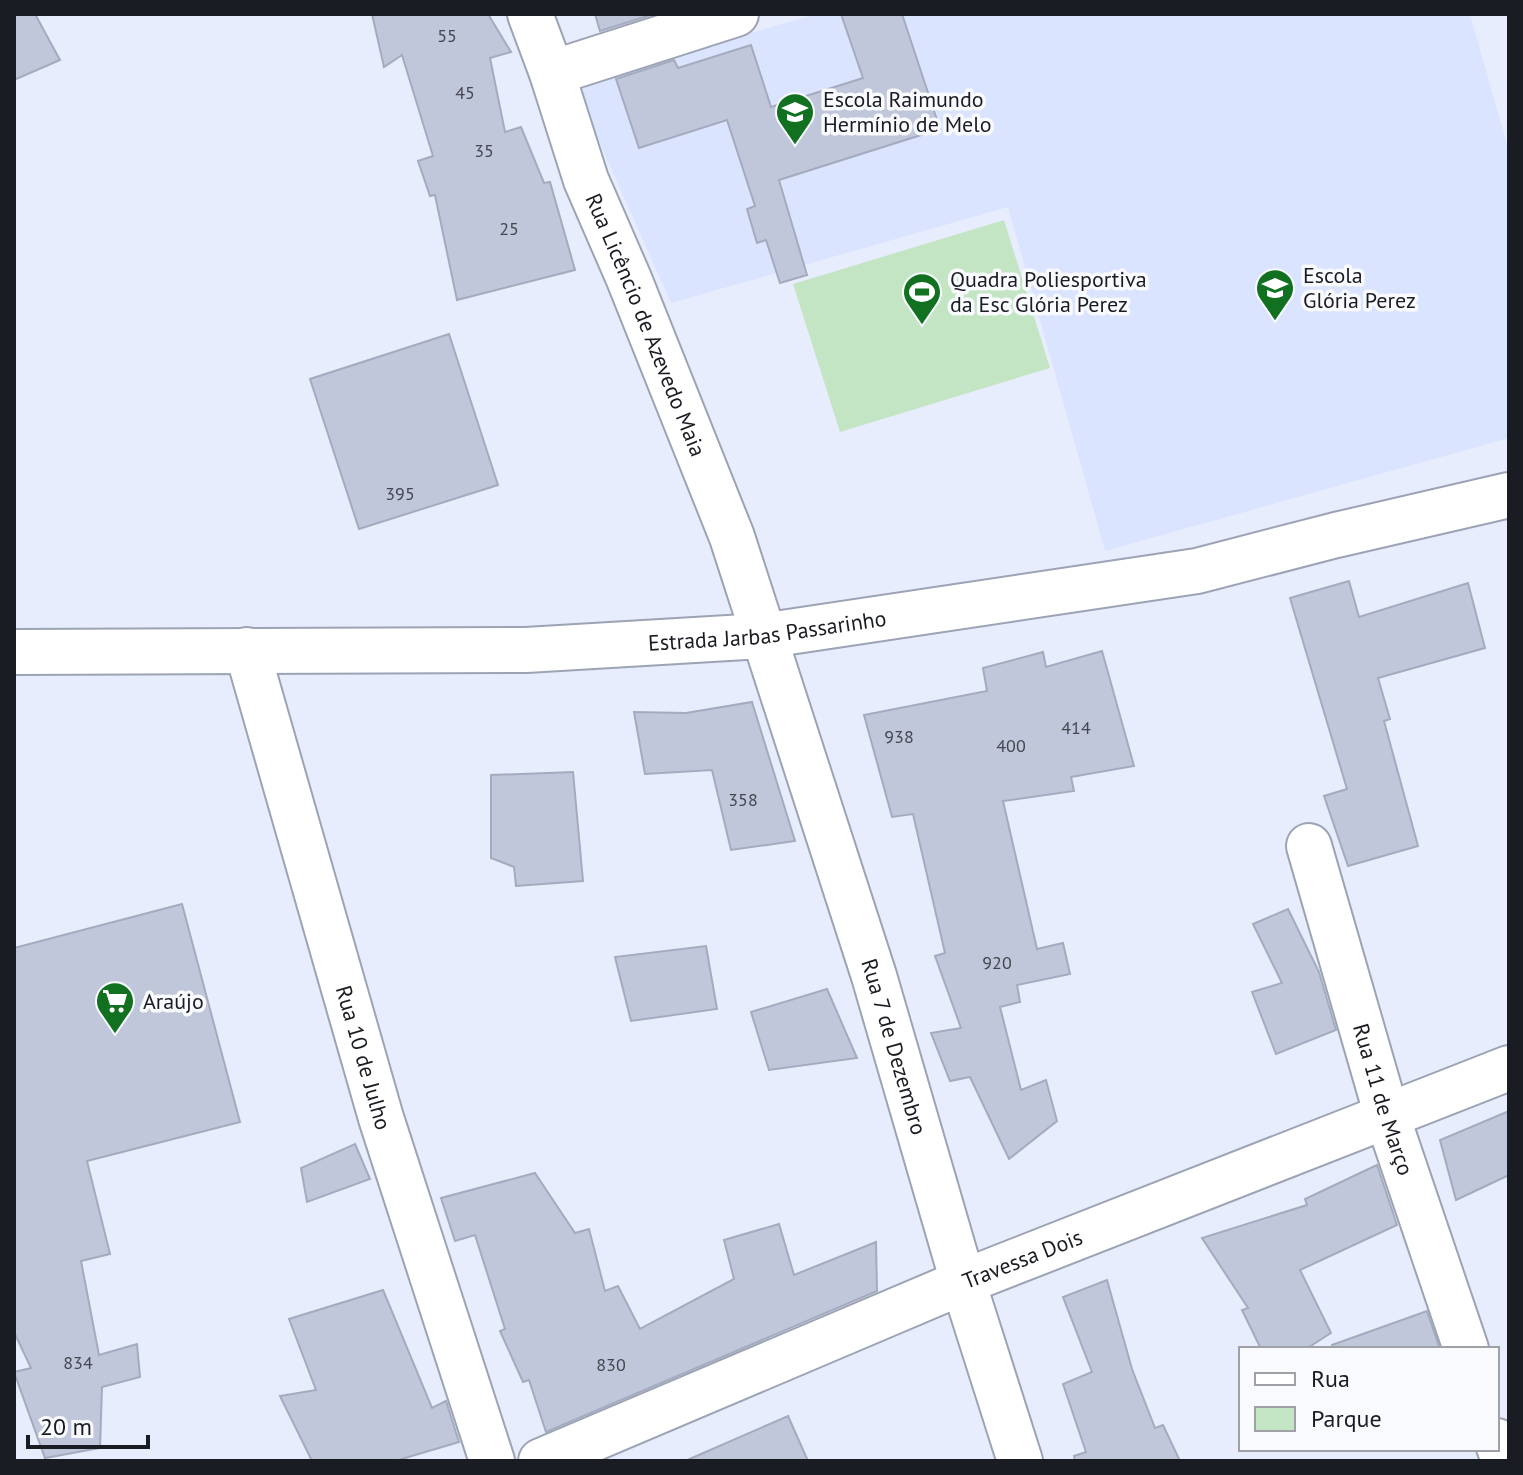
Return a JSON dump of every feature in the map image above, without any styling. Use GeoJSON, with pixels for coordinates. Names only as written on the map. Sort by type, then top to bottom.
{"type":"FeatureCollection","features":[{"type":"Feature","properties":{"kind":"street","name":"Rua Licêncio de Azevedo Maia"},"geometry":{"type":"LineString","coordinates":[[530,14],[586,180],[732,537],[762,636]]}},
{"type":"Feature","properties":{"kind":"street"},"geometry":{"type":"LineString","coordinates":[[552,73],[736,14]]}},
{"type":"Feature","properties":{"kind":"street","name":"Estrada Jarbas Passarinho"},"geometry":{"type":"LineString","coordinates":[[14,652],[526,650],[762,636],[1197,571],[1509,495]]}},
{"type":"Feature","properties":{"kind":"street","name":"Rua 7 de Dezembro"},"geometry":{"type":"LineString","coordinates":[[762,636],[874,976],[963,1282],[1020,1461]]}},
{"type":"Feature","properties":{"kind":"street","name":"Rua 10 de Julho"},"geometry":{"type":"LineString","coordinates":[[247,650],[381,1118],[492,1461]]}},
{"type":"Feature","properties":{"kind":"street","name":"Rua 11 de Março"},"geometry":{"type":"LineString","coordinates":[[1309,846],[1387,1116],[1465,1347]]}},
{"type":"Feature","properties":{"kind":"street","name":"Travessa Dois"},"geometry":{"type":"LineString","coordinates":[[541,1461],[963,1282],[1509,1068]]}},
{"type":"Feature","properties":{"kind":"shaded area","name":"Escola Glória Perez"},"geometry":{"type":"Polygon","coordinates":[[[816,14],[1470,14],[1509,151],[1509,438],[1105,551],[1008,207],[671,303],[574,85],[816,14]]]}},
{"type":"Feature","properties":{"kind":"green space","name":"Quadra Poliesportiva da Esc Glória Perez"},"geometry":{"type":"Polygon","coordinates":[[[1004,220],[1050,368],[840,432],[793,284],[1004,220]]]}},
{"type":"Feature","properties":{"kind":"building"},"geometry":{"type":"Polygon","coordinates":[[[14,14],[35,14],[60,60],[14,80],[14,14]]]}},
{"type":"Feature","properties":{"kind":"building"},"geometry":{"type":"Polygon","coordinates":[[[372,14],[488,14],[511,52],[490,58],[505,132],[521,127],[544,183],[550,182],[575,270],[457,300],[435,195],[430,196],[418,161],[433,156],[402,55],[384,67],[372,14]]]}},
{"type":"Feature","properties":{"kind":"building"},"geometry":{"type":"Polygon","coordinates":[[[595,14],[654,14],[600,31],[595,14]]]}},
{"type":"Feature","properties":{"kind":"building"},"geometry":{"type":"Polygon","coordinates":[[[841,14],[902,14],[940,129],[779,180],[807,275],[780,283],[766,240],[757,243],[747,209],[755,206],[727,120],[639,148],[616,79],[674,60],[678,68],[751,45],[771,107],[863,78],[841,14]]]}},
{"type":"Feature","properties":{"kind":"building"},"geometry":{"type":"Polygon","coordinates":[[[449,334],[498,485],[359,529],[310,379],[449,334]]]}},
{"type":"Feature","properties":{"kind":"building"},"geometry":{"type":"Polygon","coordinates":[[[1349,581],[1359,617],[1468,583],[1485,648],[1378,678],[1390,719],[1384,721],[1418,846],[1348,866],[1324,796],[1347,789],[1290,598],[1349,581]]]}},
{"type":"Feature","properties":{"kind":"building"},"geometry":{"type":"Polygon","coordinates":[[[1102,651],[1134,766],[1071,777],[1074,791],[1003,801],[1037,949],[1063,943],[1070,974],[1017,985],[1020,1002],[1000,1007],[1021,1090],[1046,1080],[1057,1121],[1009,1159],[970,1077],[950,1081],[931,1033],[961,1028],[935,956],[945,953],[913,814],[892,817],[864,715],[987,691],[983,668],[1043,652],[1046,667],[1102,651]]]}},
{"type":"Feature","properties":{"kind":"building"},"geometry":{"type":"Polygon","coordinates":[[[752,702],[795,841],[731,850],[712,770],[645,774],[634,712],[686,713],[752,702]]]}},
{"type":"Feature","properties":{"kind":"building"},"geometry":{"type":"Polygon","coordinates":[[[573,772],[583,881],[516,886],[514,867],[491,858],[491,775],[573,772]]]}},
{"type":"Feature","properties":{"kind":"building","name":"Araújo"},"geometry":{"type":"Polygon","coordinates":[[[182,904],[240,1122],[87,1161],[110,1254],[81,1261],[99,1355],[137,1344],[140,1377],[102,1387],[100,1448],[45,1458],[14,1372],[31,1368],[14,1332],[14,948],[182,904]]]}},
{"type":"Feature","properties":{"kind":"building"},"geometry":{"type":"Polygon","coordinates":[[[1288,909],[1319,972],[1336,1030],[1276,1054],[1252,992],[1282,983],[1253,924],[1288,909]]]}},
{"type":"Feature","properties":{"kind":"building"},"geometry":{"type":"Polygon","coordinates":[[[706,946],[717,1009],[631,1021],[615,957],[706,946]]]}},
{"type":"Feature","properties":{"kind":"building"},"geometry":{"type":"Polygon","coordinates":[[[827,989],[857,1058],[769,1070],[751,1012],[827,989]]]}},
{"type":"Feature","properties":{"kind":"building"},"geometry":{"type":"Polygon","coordinates":[[[1509,1111],[1509,1175],[1456,1200],[1440,1140],[1509,1111]]]}},
{"type":"Feature","properties":{"kind":"building"},"geometry":{"type":"Polygon","coordinates":[[[355,1144],[370,1179],[307,1202],[301,1168],[355,1144]]]}},
{"type":"Feature","properties":{"kind":"building"},"geometry":{"type":"Polygon","coordinates":[[[1377,1165],[1397,1225],[1300,1270],[1331,1333],[1309,1347],[1260,1347],[1242,1310],[1248,1308],[1202,1238],[1307,1205],[1305,1199],[1377,1165]]]}},
{"type":"Feature","properties":{"kind":"building"},"geometry":{"type":"Polygon","coordinates":[[[535,1173],[575,1233],[589,1229],[605,1291],[618,1286],[640,1329],[734,1279],[724,1240],[779,1224],[794,1275],[876,1242],[877,1291],[546,1432],[529,1380],[523,1382],[500,1331],[505,1329],[475,1235],[455,1241],[441,1198],[535,1173]]]}},
{"type":"Feature","properties":{"kind":"building"},"geometry":{"type":"Polygon","coordinates":[[[1107,1280],[1132,1369],[1155,1428],[1163,1425],[1180,1461],[1075,1461],[1074,1456],[1086,1452],[1063,1384],[1092,1372],[1063,1297],[1107,1280]]]}},
{"type":"Feature","properties":{"kind":"building"},"geometry":{"type":"Polygon","coordinates":[[[383,1290],[432,1408],[446,1401],[459,1442],[395,1461],[312,1461],[280,1396],[316,1390],[289,1319],[383,1290]]]}},
{"type":"Feature","properties":{"kind":"building"},"geometry":{"type":"Polygon","coordinates":[[[1427,1311],[1439,1347],[1332,1347],[1427,1311]]]}},
{"type":"Feature","properties":{"kind":"building"},"geometry":{"type":"Polygon","coordinates":[[[788,1416],[808,1461],[685,1461],[788,1416]]]}},
{"type":"Feature","properties":{"kind":"place","name":"Escola Raimundo Hermínio de Melo"},"geometry":{"type":"Point","coordinates":[795,146]}},
{"type":"Feature","properties":{"kind":"place","name":"Escola Glória Perez"},"geometry":{"type":"Point","coordinates":[1275,322]}},
{"type":"Feature","properties":{"kind":"place","name":"Quadra Poliesportiva da Esc Glória Perez"},"geometry":{"type":"Point","coordinates":[922,326]}},
{"type":"Feature","properties":{"kind":"place","name":"Araújo"},"geometry":{"type":"Point","coordinates":[115,1035]}}]}
